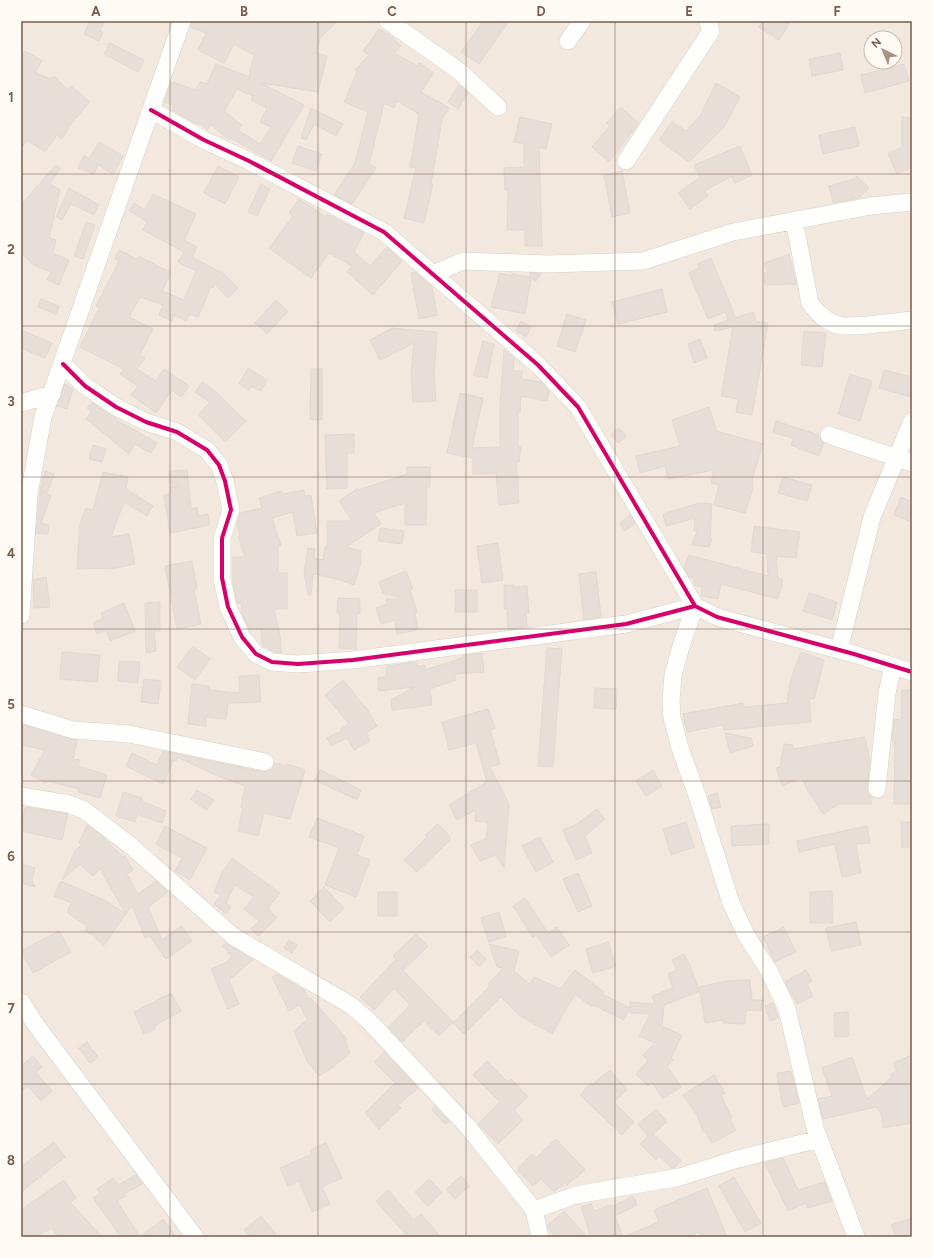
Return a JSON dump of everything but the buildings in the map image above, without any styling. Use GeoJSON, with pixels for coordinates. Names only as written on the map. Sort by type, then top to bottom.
{"type":"FeatureCollection","features":[{"type":"Feature","properties":{"kind":"street"},"geometry":{"type":"LineString","coordinates":[[21,615],[29,494],[43,417],[63,364],[182,21]]}},
{"type":"Feature","properties":{"kind":"street"},"geometry":{"type":"LineString","coordinates":[[388,21],[459,71],[498,108]]}},
{"type":"Feature","properties":{"kind":"street"},"geometry":{"type":"LineString","coordinates":[[568,41],[582,21]]}},
{"type":"Feature","properties":{"kind":"street"},"geometry":{"type":"LineString","coordinates":[[626,161],[711,31],[708,21]]}},
{"type":"Feature","properties":{"kind":"street"},"geometry":{"type":"LineString","coordinates":[[151,110],[204,140],[249,161],[384,232],[538,365],[578,407],[695,606],[717,617],[839,650],[912,672]]}},
{"type":"Feature","properties":{"kind":"street"},"geometry":{"type":"LineString","coordinates":[[433,274],[463,261],[549,264],[642,261],[733,232],[871,206],[912,202]]}},
{"type":"Feature","properties":{"kind":"street"},"geometry":{"type":"LineString","coordinates":[[794,220],[810,303],[816,312],[828,320],[842,326],[912,320]]}},
{"type":"Feature","properties":{"kind":"street"},"geometry":{"type":"LineString","coordinates":[[63,364],[85,386],[116,407],[146,422],[177,432],[207,450],[219,465],[225,481],[231,510],[222,538],[222,578],[228,607],[246,643],[256,654],[272,662],[298,664],[353,660],[626,624],[695,606]]}},
{"type":"Feature","properties":{"kind":"street"},"geometry":{"type":"LineString","coordinates":[[21,403],[52,394]]}},
{"type":"Feature","properties":{"kind":"street"},"geometry":{"type":"LineString","coordinates":[[839,650],[872,517],[904,460],[912,421]]}},
{"type":"Feature","properties":{"kind":"street"},"geometry":{"type":"LineString","coordinates":[[829,435],[904,460]]}},
{"type":"Feature","properties":{"kind":"street"},"geometry":{"type":"LineString","coordinates":[[695,606],[673,675],[671,701],[672,718],[681,751],[698,798],[731,903],[746,935],[769,971],[787,1010],[819,1139],[856,1237]]}},
{"type":"Feature","properties":{"kind":"street"},"geometry":{"type":"LineString","coordinates":[[877,789],[887,693],[892,666]]}},
{"type":"Feature","properties":{"kind":"street"},"geometry":{"type":"LineString","coordinates":[[21,714],[73,730],[129,734],[265,762]]}},
{"type":"Feature","properties":{"kind":"street"},"geometry":{"type":"LineString","coordinates":[[21,796],[69,804],[84,810],[131,846],[234,937],[352,1006],[369,1021],[464,1122],[534,1210],[540,1237]]}},
{"type":"Feature","properties":{"kind":"street"},"geometry":{"type":"LineString","coordinates":[[21,1002],[36,1025],[195,1237]]}},
{"type":"Feature","properties":{"kind":"street"},"geometry":{"type":"LineString","coordinates":[[534,1210],[576,1195],[680,1177],[734,1160],[819,1139]]}},
{"type":"Feature","properties":{"kind":"shaded area"},"geometry":{"type":"Polygon","coordinates":[[[21,21],[912,21],[912,1237],[21,1237],[21,21]]]}},
{"type":"Feature","properties":{"kind":"cycle path"},"geometry":{"type":"LineString","coordinates":[[151,110],[204,140],[249,161],[384,232],[538,365],[578,407],[695,606],[717,617],[854,654],[912,672]]}},
{"type":"Feature","properties":{"kind":"cycle path"},"geometry":{"type":"LineString","coordinates":[[63,364],[85,386],[116,407],[146,422],[177,432],[207,450],[219,465],[225,481],[231,510],[222,538],[222,578],[228,607],[242,637],[256,654],[272,662],[298,664],[353,660],[626,624],[695,606]]}}]}
